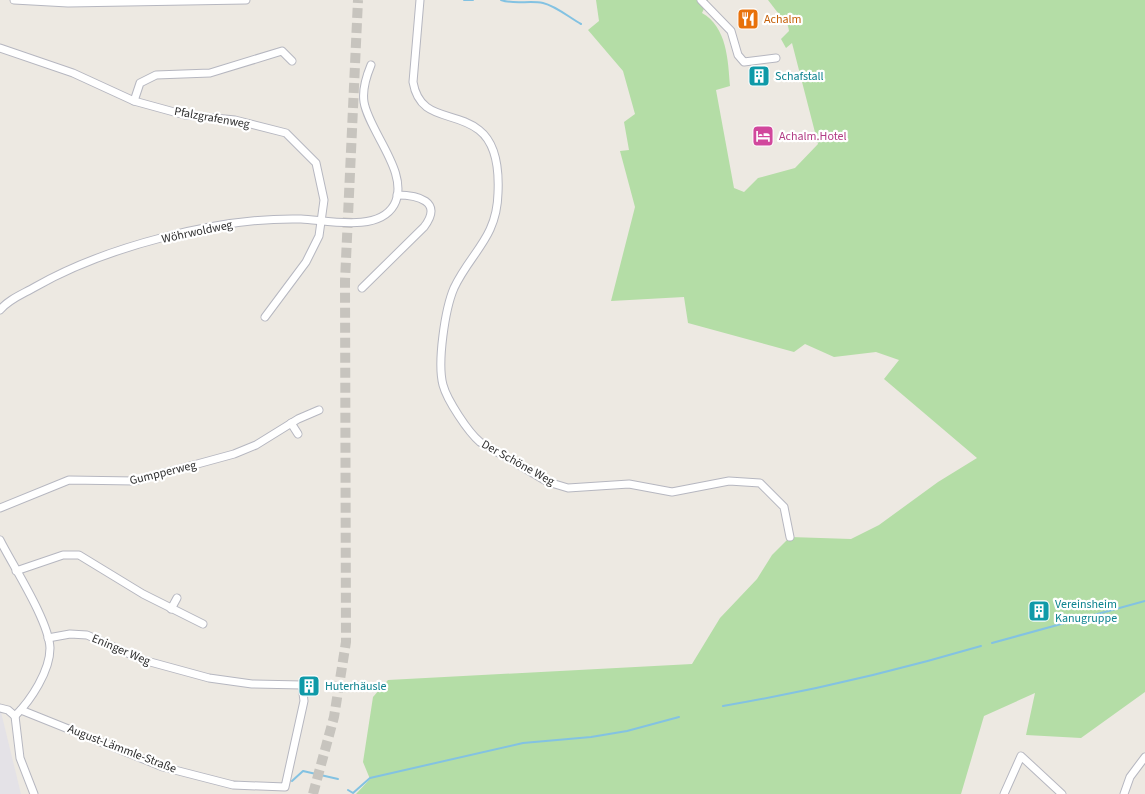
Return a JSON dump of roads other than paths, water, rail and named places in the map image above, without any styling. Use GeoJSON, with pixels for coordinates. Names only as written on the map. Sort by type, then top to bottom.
{"type":"FeatureCollection","features":[{"type":"Feature","properties":{"kind":"street"},"geometry":{"type":"LineString","coordinates":[[14,0],[68,3],[246,0]]}},
{"type":"Feature","properties":{"kind":"street","name":"Der Schöne Weg"},"geometry":{"type":"LineString","coordinates":[[420,0],[413,82],[415,94],[428,109],[467,123],[480,130],[492,150],[496,166],[498,193],[494,220],[486,239],[452,293],[448,307],[442,361],[441,375],[445,392],[473,436],[548,482],[568,488],[581,489],[629,484],[672,492],[729,481],[760,483],[784,507],[790,537]]}},
{"type":"Feature","properties":{"kind":"street"},"geometry":{"type":"LineString","coordinates":[[701,0],[731,31],[738,55],[744,62],[776,58]]}},
{"type":"Feature","properties":{"kind":"street","name":"Pfalzgrafenweg"},"geometry":{"type":"LineString","coordinates":[[0,48],[73,73],[134,101],[185,115],[235,120],[286,134],[316,163],[323,195],[322,221],[310,256],[265,317]]}},
{"type":"Feature","properties":{"kind":"street"},"geometry":{"type":"LineString","coordinates":[[134,101],[140,82],[156,75],[210,73],[282,51],[292,61]]}},
{"type":"Feature","properties":{"kind":"street"},"geometry":{"type":"LineString","coordinates":[[362,288],[424,227],[430,217],[430,208],[425,200],[415,195],[397,195],[392,165],[370,120],[364,102],[365,83],[371,65]]}},
{"type":"Feature","properties":{"kind":"street","name":"Wöhrwoldweg"},"geometry":{"type":"LineString","coordinates":[[0,310],[15,298],[78,265],[159,240],[196,231],[288,219],[356,223],[374,220],[388,212],[397,195]]}},
{"type":"Feature","properties":{"kind":"street","name":"Gumpperweg"},"geometry":{"type":"LineString","coordinates":[[0,508],[69,480],[135,481],[226,456],[256,445],[292,423],[319,410]]}},
{"type":"Feature","properties":{"kind":"street"},"geometry":{"type":"LineString","coordinates":[[292,423],[298,434]]}},
{"type":"Feature","properties":{"kind":"street"},"geometry":{"type":"LineString","coordinates":[[0,540],[42,620],[48,638],[49,656],[46,668],[18,713],[20,758],[34,794]]}},
{"type":"Feature","properties":{"kind":"street"},"geometry":{"type":"LineString","coordinates":[[16,571],[63,555],[78,555],[172,609],[203,624]]}},
{"type":"Feature","properties":{"kind":"street"},"geometry":{"type":"LineString","coordinates":[[172,609],[177,598]]}},
{"type":"Feature","properties":{"kind":"street","name":"Eninger Weg"},"geometry":{"type":"LineString","coordinates":[[48,638],[70,634],[87,636],[143,660],[209,678],[252,684],[302,685],[304,701],[285,787]]}},
{"type":"Feature","properties":{"kind":"street","name":"August-Lämmle-Straße"},"geometry":{"type":"LineString","coordinates":[[0,708],[171,769],[233,785],[285,787]]}},
{"type":"Feature","properties":{"kind":"street"},"geometry":{"type":"LineString","coordinates":[[1004,794],[1021,756],[1062,794]]}},
{"type":"Feature","properties":{"kind":"street"},"geometry":{"type":"LineString","coordinates":[[1124,794],[1130,777],[1145,757]]}},
{"type":"Feature","properties":{"kind":"waterway"},"geometry":{"type":"LineString","coordinates":[[464,0],[473,0]]}},
{"type":"Feature","properties":{"kind":"waterway"},"geometry":{"type":"LineString","coordinates":[[501,0],[543,3],[558,9],[581,24]]}},
{"type":"Feature","properties":{"kind":"waterway"},"geometry":{"type":"LineString","coordinates":[[992,643],[1145,601]]}},
{"type":"Feature","properties":{"kind":"waterway"},"geometry":{"type":"LineString","coordinates":[[723,706],[853,680],[981,646]]}},
{"type":"Feature","properties":{"kind":"waterway"},"geometry":{"type":"LineString","coordinates":[[348,790],[353,793],[370,778],[523,743],[591,737],[627,731],[679,717]]}},
{"type":"Feature","properties":{"kind":"waterway"},"geometry":{"type":"LineString","coordinates":[[292,781],[303,771],[338,779]]}},
{"type":"Feature","properties":{"kind":"tunnel"},"geometry":{"type":"LineString","coordinates":[[313,794],[334,717],[346,642],[345,281],[358,0]]}},
{"type":"Feature","properties":{"kind":"place","name":"Achalm"},"geometry":{"type":"Point","coordinates":[748,19]}},
{"type":"Feature","properties":{"kind":"place","name":"Schafstall"},"geometry":{"type":"Point","coordinates":[759,76]}},
{"type":"Feature","properties":{"kind":"place","name":"Achalm.Hotel"},"geometry":{"type":"Point","coordinates":[763,136]}},
{"type":"Feature","properties":{"kind":"place","name":"Vereinsheim Kanugruppe"},"geometry":{"type":"Point","coordinates":[1039,611]}},
{"type":"Feature","properties":{"kind":"place","name":"Huterhäusle"},"geometry":{"type":"Point","coordinates":[309,686]}}]}
